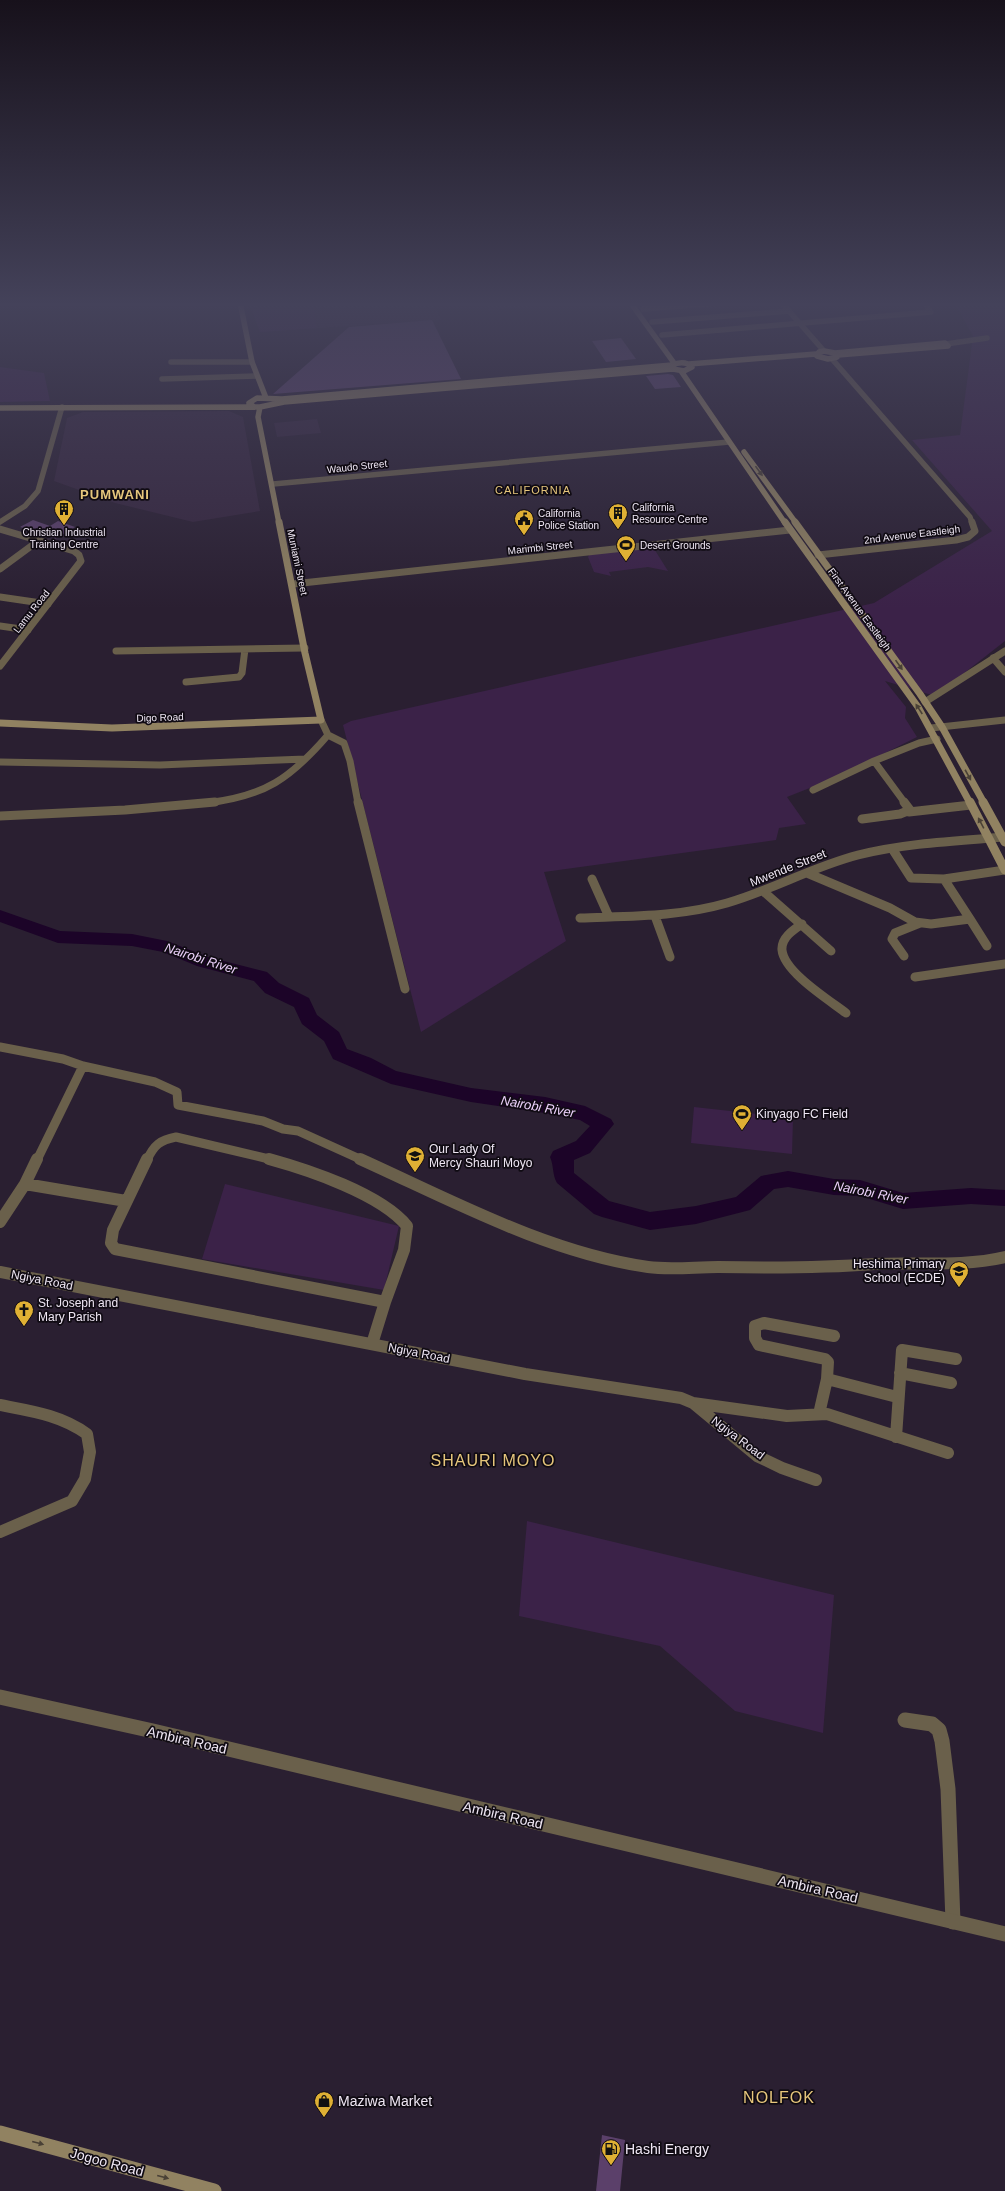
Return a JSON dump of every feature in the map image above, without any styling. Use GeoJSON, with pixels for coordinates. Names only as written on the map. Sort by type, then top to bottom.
{"type":"FeatureCollection","features":[{"type":"Feature","properties":{"kind":"main road"},"geometry":{"type":"LineString","coordinates":[[0,405],[38,404]]}},
{"type":"Feature","properties":{"kind":"main road"},"geometry":{"type":"LineString","coordinates":[[250,404],[257,407]]}},
{"type":"Feature","properties":{"kind":"main road"},"geometry":{"type":"LineString","coordinates":[[0,408],[257,407],[263,404]]}},
{"type":"Feature","properties":{"kind":"main road","name":"First Avenue Eastleigh"},"geometry":{"type":"LineString","coordinates":[[703,404],[790,530],[904,688],[931,728],[1005,870]]}},
{"type":"Feature","properties":{"kind":"main road","name":"First Avenue Eastleigh"},"geometry":{"type":"LineString","coordinates":[[715,404],[818,555],[942,727],[1004,838]]}},
{"type":"Feature","properties":{"kind":"main road","name":"Muniami Street"},"geometry":{"type":"LineString","coordinates":[[257,407],[305,648],[322,720]]}},
{"type":"Feature","properties":{"kind":"main road","name":"Digo Road"},"geometry":{"type":"LineString","coordinates":[[0,723],[112,728],[322,720]]}},
{"type":"Feature","properties":{"kind":"main road","name":"Jogoo Road"},"geometry":{"type":"LineString","coordinates":[[0,2133],[214,2191]]}},
{"type":"Feature","properties":{"kind":"street","name":"2nd Avenue Eastleigh"},"geometry":{"type":"LineString","coordinates":[[818,555],[956,540],[968,536],[974,531],[970,517],[875,404]]}},
{"type":"Feature","properties":{"kind":"street"},"geometry":{"type":"LineString","coordinates":[[2,519],[25,506],[38,491],[50,444],[62,407]]}},
{"type":"Feature","properties":{"kind":"street","name":"Waudo Street"},"geometry":{"type":"LineString","coordinates":[[273,484],[729,442]]}},
{"type":"Feature","properties":{"kind":"street"},"geometry":{"type":"LineString","coordinates":[[0,529],[38,541]]}},
{"type":"Feature","properties":{"kind":"street","name":"Marimbi Street"},"geometry":{"type":"LineString","coordinates":[[293,584],[790,530]]}},
{"type":"Feature","properties":{"kind":"street"},"geometry":{"type":"LineString","coordinates":[[0,569],[38,541]]}},
{"type":"Feature","properties":{"kind":"street","name":"Lamu Road"},"geometry":{"type":"LineString","coordinates":[[0,666],[3,658],[28,630],[77,568],[80,561],[79,555],[74,551],[38,541]]}},
{"type":"Feature","properties":{"kind":"street"},"geometry":{"type":"LineString","coordinates":[[0,597],[48,604]]}},
{"type":"Feature","properties":{"kind":"street"},"geometry":{"type":"LineString","coordinates":[[0,626],[28,630]]}},
{"type":"Feature","properties":{"kind":"street"},"geometry":{"type":"LineString","coordinates":[[116,651],[305,648]]}},
{"type":"Feature","properties":{"kind":"street"},"geometry":{"type":"LineString","coordinates":[[186,682],[239,677],[242,673],[245,649]]}},
{"type":"Feature","properties":{"kind":"street"},"geometry":{"type":"LineString","coordinates":[[925,702],[1005,651]]}},
{"type":"Feature","properties":{"kind":"street"},"geometry":{"type":"LineString","coordinates":[[993,658],[1005,672]]}},
{"type":"Feature","properties":{"kind":"street"},"geometry":{"type":"LineString","coordinates":[[322,720],[328,735],[344,743],[350,761],[352,780],[405,989]]}},
{"type":"Feature","properties":{"kind":"street"},"geometry":{"type":"LineString","coordinates":[[931,728],[1005,720]]}},
{"type":"Feature","properties":{"kind":"street"},"geometry":{"type":"LineString","coordinates":[[0,816],[120,811],[213,803],[241,797],[270,787],[294,771],[328,735]]}},
{"type":"Feature","properties":{"kind":"street"},"geometry":{"type":"LineString","coordinates":[[813,790],[874,761],[919,743],[937,739]]}},
{"type":"Feature","properties":{"kind":"street"},"geometry":{"type":"LineString","coordinates":[[0,762],[84,765],[160,765],[305,759]]}},
{"type":"Feature","properties":{"kind":"street"},"geometry":{"type":"LineString","coordinates":[[874,761],[910,808],[909,812]]}},
{"type":"Feature","properties":{"kind":"street"},"geometry":{"type":"LineString","coordinates":[[862,819],[971,805]]}},
{"type":"Feature","properties":{"kind":"street","name":"Mwende Street"},"geometry":{"type":"LineString","coordinates":[[580,918],[655,916],[703,910],[763,891],[839,860],[893,850],[989,838],[1004,838]]}},
{"type":"Feature","properties":{"kind":"street"},"geometry":{"type":"LineString","coordinates":[[893,850],[911,878],[944,879],[1005,870]]}},
{"type":"Feature","properties":{"kind":"street"},"geometry":{"type":"LineString","coordinates":[[807,873],[890,908],[920,923],[931,924],[970,919]]}},
{"type":"Feature","properties":{"kind":"street"},"geometry":{"type":"LineString","coordinates":[[592,879],[609,917]]}},
{"type":"Feature","properties":{"kind":"street"},"geometry":{"type":"LineString","coordinates":[[944,879],[987,946]]}},
{"type":"Feature","properties":{"kind":"street"},"geometry":{"type":"LineString","coordinates":[[763,891],[831,951]]}},
{"type":"Feature","properties":{"kind":"street"},"geometry":{"type":"LineString","coordinates":[[655,916],[670,957]]}},
{"type":"Feature","properties":{"kind":"street"},"geometry":{"type":"LineString","coordinates":[[904,956],[892,939],[895,933],[920,923]]}},
{"type":"Feature","properties":{"kind":"street"},"geometry":{"type":"LineString","coordinates":[[802,924],[787,936],[782,950],[784,957],[795,971],[846,1013]]}},
{"type":"Feature","properties":{"kind":"street"},"geometry":{"type":"LineString","coordinates":[[915,977],[1005,964]]}},
{"type":"Feature","properties":{"kind":"street"},"geometry":{"type":"LineString","coordinates":[[0,1047],[73,1061],[83,1066],[155,1082],[177,1092],[178,1105],[263,1121],[283,1130],[298,1131],[508,1226],[573,1249],[612,1260],[649,1267],[676,1269],[779,1266],[817,1268],[882,1264],[983,1262],[1005,1257]]}},
{"type":"Feature","properties":{"kind":"street"},"geometry":{"type":"LineString","coordinates":[[0,1222],[25,1184],[83,1066]]}},
{"type":"Feature","properties":{"kind":"street"},"geometry":{"type":"LineString","coordinates":[[372,1344],[404,1250],[408,1226],[401,1217],[351,1188],[292,1166],[230,1149],[176,1137],[161,1140],[152,1149],[113,1230],[111,1243],[115,1249],[386,1302]]}},
{"type":"Feature","properties":{"kind":"street"},"geometry":{"type":"LineString","coordinates":[[25,1184],[126,1201]]}},
{"type":"Feature","properties":{"kind":"street","name":"Ngiya Road"},"geometry":{"type":"LineString","coordinates":[[0,1272],[525,1374],[665,1394],[693,1403],[757,1456],[782,1468],[816,1480]]}},
{"type":"Feature","properties":{"kind":"street"},"geometry":{"type":"LineString","coordinates":[[819,1414],[829,1365],[825,1359],[759,1345],[754,1338],[756,1326],[764,1323],[834,1336]]}},
{"type":"Feature","properties":{"kind":"street"},"geometry":{"type":"LineString","coordinates":[[896,1437],[897,1397],[902,1350],[956,1359]]}},
{"type":"Feature","properties":{"kind":"street"},"geometry":{"type":"LineString","coordinates":[[900,1373],[951,1383]]}},
{"type":"Feature","properties":{"kind":"street"},"geometry":{"type":"LineString","coordinates":[[827,1379],[897,1397]]}},
{"type":"Feature","properties":{"kind":"street"},"geometry":{"type":"LineString","coordinates":[[693,1403],[786,1416],[827,1414],[948,1453]]}},
{"type":"Feature","properties":{"kind":"street"},"geometry":{"type":"LineString","coordinates":[[0,1405],[51,1416],[78,1425],[87,1434],[90,1452],[85,1479],[72,1501],[0,1532]]}},
{"type":"Feature","properties":{"kind":"street","name":"Ambira Road"},"geometry":{"type":"LineString","coordinates":[[0,1697],[165,1734],[1005,1934]]}},
{"type":"Feature","properties":{"kind":"street"},"geometry":{"type":"LineString","coordinates":[[905,1720],[923,1721],[932,1724],[941,1734],[946,1778],[953,1922]]}},
{"type":"Feature","properties":{"kind":"shaded area"},"geometry":{"type":"Polygon","coordinates":[[[964,404],[1005,404],[1005,641],[935,696],[885,681],[906,707],[905,718],[917,737],[835,778],[787,797],[806,824],[779,828],[776,840],[544,872],[566,941],[421,1032],[343,725],[351,721],[874,603],[992,531],[912,440],[960,435],[964,404]]]}},
{"type":"Feature","properties":{"kind":"shaded area"},"geometry":{"type":"Polygon","coordinates":[[[229,411],[243,417],[260,511],[193,522],[115,503],[54,481],[67,418],[83,412],[229,411]]]}},
{"type":"Feature","properties":{"kind":"shaded area"},"geometry":{"type":"Polygon","coordinates":[[[317,419],[321,433],[277,437],[274,423],[317,419]]]}},
{"type":"Feature","properties":{"kind":"shaded area","name":"Desert Grounds"},"geometry":{"type":"Polygon","coordinates":[[[653,547],[668,571],[648,567],[609,572],[611,576],[594,572],[588,557],[589,555],[653,547]]]}},
{"type":"Feature","properties":{"kind":"shaded area","name":"Kinyago FC Field"},"geometry":{"type":"Polygon","coordinates":[[[694,1107],[793,1118],[792,1154],[691,1143],[694,1107]]]}},
{"type":"Feature","properties":{"kind":"shaded area"},"geometry":{"type":"Polygon","coordinates":[[[225,1184],[399,1226],[384,1290],[202,1259],[225,1184]]]}},
{"type":"Feature","properties":{"kind":"shaded area"},"geometry":{"type":"Polygon","coordinates":[[[527,1521],[834,1595],[823,1733],[735,1711],[660,1646],[519,1616],[527,1521]]]}},
{"type":"Feature","properties":{"kind":"building","name":"Christian Industrial Training Centre"},"geometry":{"type":"Polygon","coordinates":[[[33,520],[50,526],[58,521],[75,527],[55,539],[20,527],[33,520]]]}},
{"type":"Feature","properties":{"kind":"building","name":"Hashi Energy"},"geometry":{"type":"Polygon","coordinates":[[[602,2135],[625,2140],[620,2191],[596,2191],[602,2135]]]}},
{"type":"Feature","properties":{"kind":"waterway","name":"Nairobi River"},"geometry":{"type":"LineString","coordinates":[[0,916],[58,937],[132,940],[167,947],[203,962],[260,976],[272,988],[302,1003],[309,1019],[332,1037],[340,1054],[364,1063],[391,1077],[471,1095],[545,1105],[585,1114],[604,1124],[583,1147],[560,1157],[564,1158],[564,1177],[586,1193],[602,1208],[650,1221],[696,1215],[742,1204],[768,1182],[788,1179],[834,1187],[860,1188],[903,1201],[971,1196],[1005,1198]]}},
{"type":"Feature","properties":{"kind":"place","name":"Christian Industrial Training Centre"},"geometry":{"type":"Point","coordinates":[64,526]}},
{"type":"Feature","properties":{"kind":"place","name":"California Resource Centre"},"geometry":{"type":"Point","coordinates":[618,530]}},
{"type":"Feature","properties":{"kind":"place","name":"California Police Station"},"geometry":{"type":"Point","coordinates":[524,536]}},
{"type":"Feature","properties":{"kind":"place","name":"Desert Grounds"},"geometry":{"type":"Point","coordinates":[626,562]}},
{"type":"Feature","properties":{"kind":"place","name":"Kinyago FC Field"},"geometry":{"type":"Point","coordinates":[742,1131]}},
{"type":"Feature","properties":{"kind":"place","name":"Our Lady Of Mercy Shauri Moyo"},"geometry":{"type":"Point","coordinates":[415,1173]}},
{"type":"Feature","properties":{"kind":"place","name":"Heshima Primary School (ECDE)"},"geometry":{"type":"Point","coordinates":[959,1288]}},
{"type":"Feature","properties":{"kind":"place","name":"St. Joseph and Mary Parish"},"geometry":{"type":"Point","coordinates":[24,1327]}},
{"type":"Feature","properties":{"kind":"place","name":"Maziwa Market"},"geometry":{"type":"Point","coordinates":[324,2118]}},
{"type":"Feature","properties":{"kind":"place","name":"Hashi Energy"},"geometry":{"type":"Point","coordinates":[611,2166]}},
{"type":"Feature","properties":{"kind":"district","name":"CALIFORNIA"},"geometry":{"type":"Point","coordinates":[533,490]}},
{"type":"Feature","properties":{"kind":"district","name":"PUMWANI"},"geometry":{"type":"Point","coordinates":[115,494]}},
{"type":"Feature","properties":{"kind":"district","name":"SHAURI MOYO"},"geometry":{"type":"Point","coordinates":[493,1460]}},
{"type":"Feature","properties":{"kind":"district","name":"NOLFOK"},"geometry":{"type":"Point","coordinates":[779,2097]}}]}
